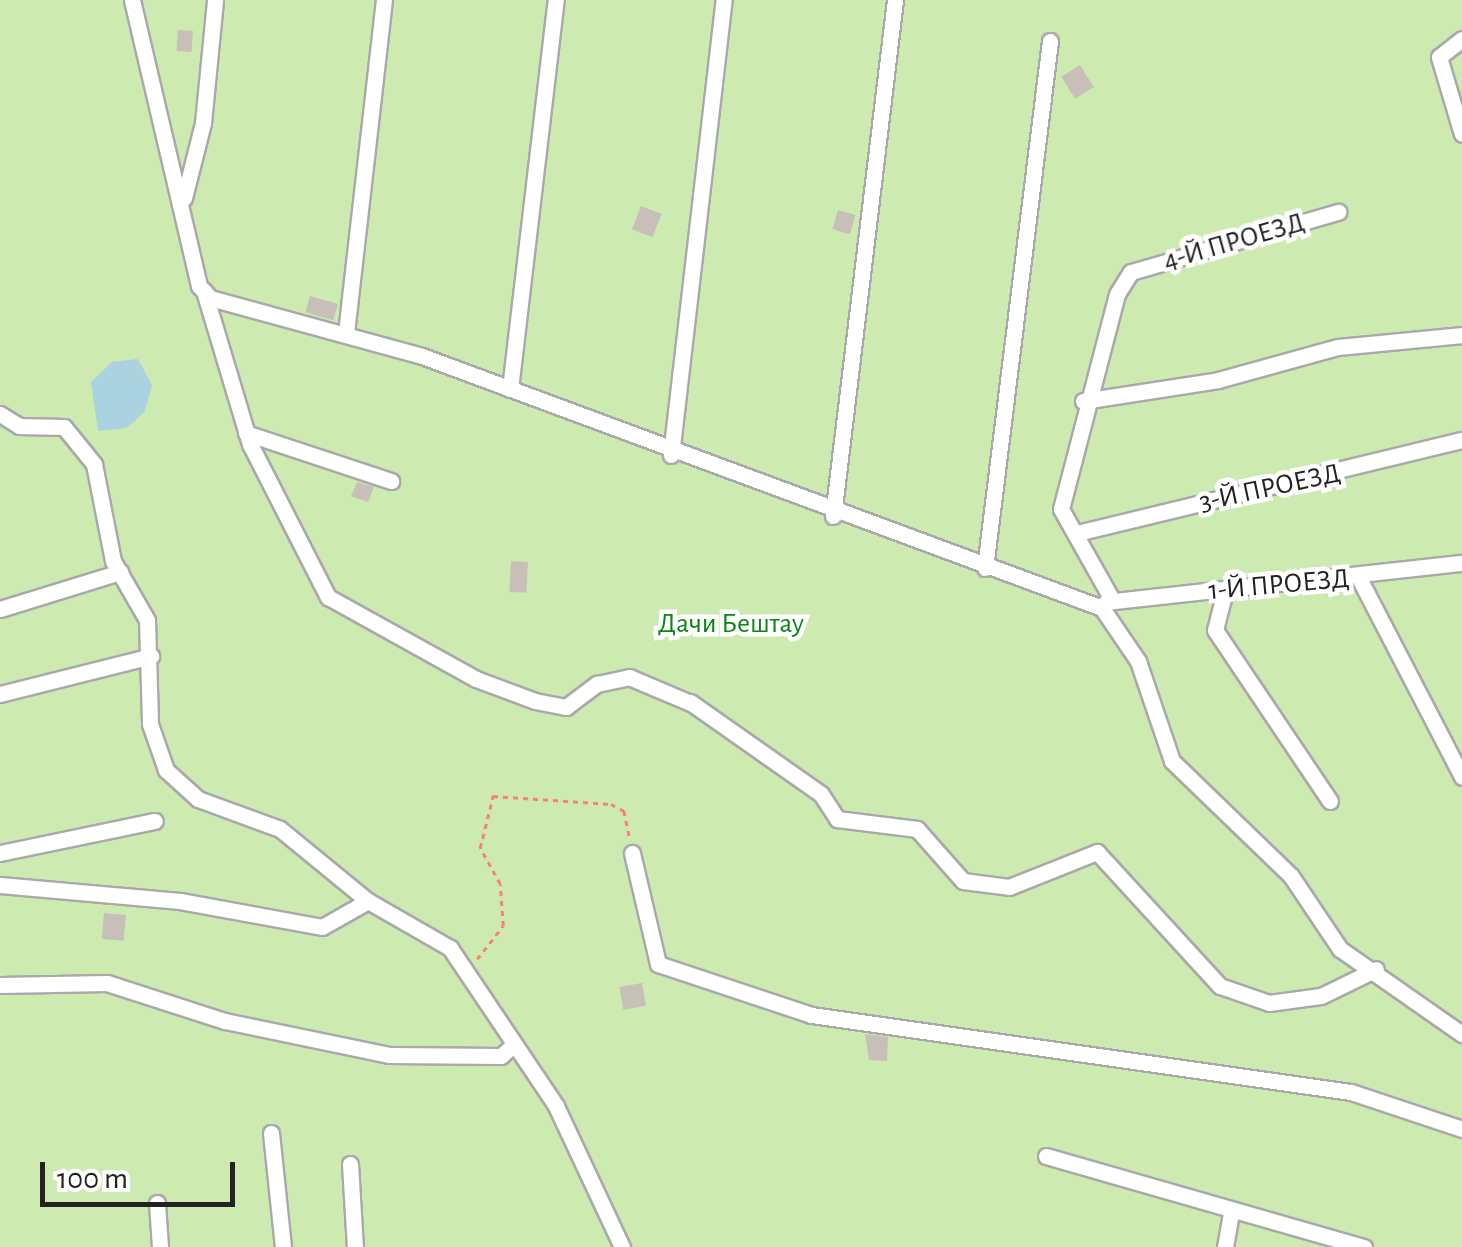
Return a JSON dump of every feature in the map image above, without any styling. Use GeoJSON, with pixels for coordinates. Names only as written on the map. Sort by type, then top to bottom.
{"type":"FeatureCollection","features":[{"type":"Feature","properties":{"kind":"lane"},"geometry":{"type":"LineString","coordinates":[[132,0],[204,292],[246,433],[328,597],[476,679],[535,700],[566,707],[597,684],[629,676],[691,703],[821,794],[837,819],[917,829],[963,880],[1008,887],[1096,852],[1220,986],[1269,1003],[1320,996],[1376,969]]}},
{"type":"Feature","properties":{"kind":"lane"},"geometry":{"type":"LineString","coordinates":[[183,202],[203,123],[214,0]]}},
{"type":"Feature","properties":{"kind":"lane"},"geometry":{"type":"LineString","coordinates":[[346,332],[384,0]]}},
{"type":"Feature","properties":{"kind":"lane"},"geometry":{"type":"LineString","coordinates":[[510,389],[556,0]]}},
{"type":"Feature","properties":{"kind":"lane"},"geometry":{"type":"LineString","coordinates":[[671,455],[724,0]]}},
{"type":"Feature","properties":{"kind":"lane"},"geometry":{"type":"LineString","coordinates":[[833,516],[895,0]]}},
{"type":"Feature","properties":{"kind":"lane"},"geometry":{"type":"LineString","coordinates":[[1462,39],[1439,57],[1462,134]]}},
{"type":"Feature","properties":{"kind":"lane"},"geometry":{"type":"LineString","coordinates":[[984,568],[1050,41]]}},
{"type":"Feature","properties":{"kind":"lane","name":"4-Й ПРОЕЗД"},"geometry":{"type":"LineString","coordinates":[[1084,400],[1131,272],[1338,212]]}},
{"type":"Feature","properties":{"kind":"lane"},"geometry":{"type":"LineString","coordinates":[[204,292],[346,332],[510,389],[833,516],[984,568],[1106,602]]}},
{"type":"Feature","properties":{"kind":"lane"},"geometry":{"type":"LineString","coordinates":[[1462,335],[1418,333],[1084,400],[1061,508],[1138,661],[1172,761],[1290,876],[1340,949],[1376,969],[1462,1034]]}},
{"type":"Feature","properties":{"kind":"lane"},"geometry":{"type":"LineString","coordinates":[[0,414],[20,426],[64,427],[81,442],[120,572],[146,620],[151,656],[150,724],[166,770],[198,799],[280,829],[368,901],[450,948],[469,973],[511,1047],[556,1106],[622,1247]]}},
{"type":"Feature","properties":{"kind":"lane"},"geometry":{"type":"LineString","coordinates":[[246,433],[390,482]]}},
{"type":"Feature","properties":{"kind":"lane","name":"3-Й ПРОЕЗД"},"geometry":{"type":"LineString","coordinates":[[1077,534],[1462,440]]}},
{"type":"Feature","properties":{"kind":"lane","name":"1-Й ПРОЕЗД"},"geometry":{"type":"LineString","coordinates":[[1106,602],[1360,578],[1462,563]]}},
{"type":"Feature","properties":{"kind":"lane"},"geometry":{"type":"LineString","coordinates":[[0,609],[120,572]]}},
{"type":"Feature","properties":{"kind":"lane"},"geometry":{"type":"LineString","coordinates":[[1360,578],[1462,777]]}},
{"type":"Feature","properties":{"kind":"lane"},"geometry":{"type":"LineString","coordinates":[[1225,590],[1216,630],[1330,801]]}},
{"type":"Feature","properties":{"kind":"lane"},"geometry":{"type":"LineString","coordinates":[[0,694],[151,656]]}},
{"type":"Feature","properties":{"kind":"lane"},"geometry":{"type":"LineString","coordinates":[[0,853],[155,821]]}},
{"type":"Feature","properties":{"kind":"lane"},"geometry":{"type":"LineString","coordinates":[[632,853],[658,964],[811,1015],[1351,1092],[1462,1129]]}},
{"type":"Feature","properties":{"kind":"lane"},"geometry":{"type":"LineString","coordinates":[[0,884],[180,900],[322,927],[368,901]]}},
{"type":"Feature","properties":{"kind":"lane"},"geometry":{"type":"LineString","coordinates":[[0,985],[107,983],[225,1021],[389,1054],[501,1056],[511,1047]]}},
{"type":"Feature","properties":{"kind":"lane"},"geometry":{"type":"LineString","coordinates":[[271,1133],[282,1247]]}},
{"type":"Feature","properties":{"kind":"lane"},"geometry":{"type":"LineString","coordinates":[[1046,1156],[1231,1214],[1364,1247]]}},
{"type":"Feature","properties":{"kind":"lane"},"geometry":{"type":"LineString","coordinates":[[350,1164],[354,1247]]}},
{"type":"Feature","properties":{"kind":"lane"},"geometry":{"type":"LineString","coordinates":[[157,1203],[160,1247]]}},
{"type":"Feature","properties":{"kind":"lane"},"geometry":{"type":"LineString","coordinates":[[1225,1247],[1231,1214]]}},
{"type":"Feature","properties":{"kind":"path"},"geometry":{"type":"LineString","coordinates":[[469,973],[503,926],[500,884],[480,839],[493,796],[612,804],[624,811],[632,853]]}},
{"type":"Feature","properties":{"kind":"green space","name":"Дачи Бештау"},"geometry":{"type":"Polygon","coordinates":[[[0,0],[1462,0],[1462,1247],[0,1247],[0,0]]]}},
{"type":"Feature","properties":{"kind":"water"},"geometry":{"type":"Polygon","coordinates":[[[138,359],[152,385],[145,411],[127,428],[98,431],[91,382],[112,362],[138,359]]]}},
{"type":"Feature","properties":{"kind":"building"},"geometry":{"type":"Polygon","coordinates":[[[178,30],[193,31],[191,52],[177,51],[178,30]]]}},
{"type":"Feature","properties":{"kind":"building"},"geometry":{"type":"Polygon","coordinates":[[[1080,65],[1094,87],[1075,99],[1061,77],[1080,65]]]}},
{"type":"Feature","properties":{"kind":"building"},"geometry":{"type":"Polygon","coordinates":[[[641,206],[662,214],[653,237],[632,229],[641,206]]]}},
{"type":"Feature","properties":{"kind":"building"},"geometry":{"type":"Polygon","coordinates":[[[838,210],[855,215],[850,234],[832,229],[838,210]]]}},
{"type":"Feature","properties":{"kind":"building"},"geometry":{"type":"Polygon","coordinates":[[[310,296],[338,304],[333,320],[305,312],[310,296]]]}},
{"type":"Feature","properties":{"kind":"building"},"geometry":{"type":"Polygon","coordinates":[[[357,482],[374,487],[368,502],[351,496],[357,482]]]}},
{"type":"Feature","properties":{"kind":"building"},"geometry":{"type":"Polygon","coordinates":[[[511,561],[528,562],[526,593],[509,592],[511,561]]]}},
{"type":"Feature","properties":{"kind":"building"},"geometry":{"type":"Polygon","coordinates":[[[104,913],[126,915],[124,941],[102,939],[104,913]]]}},
{"type":"Feature","properties":{"kind":"building"},"geometry":{"type":"Polygon","coordinates":[[[642,983],[646,1006],[623,1010],[619,987],[642,983]]]}},
{"type":"Feature","properties":{"kind":"building"},"geometry":{"type":"Polygon","coordinates":[[[865,1034],[888,1037],[887,1061],[869,1060],[865,1034]]]}}]}
